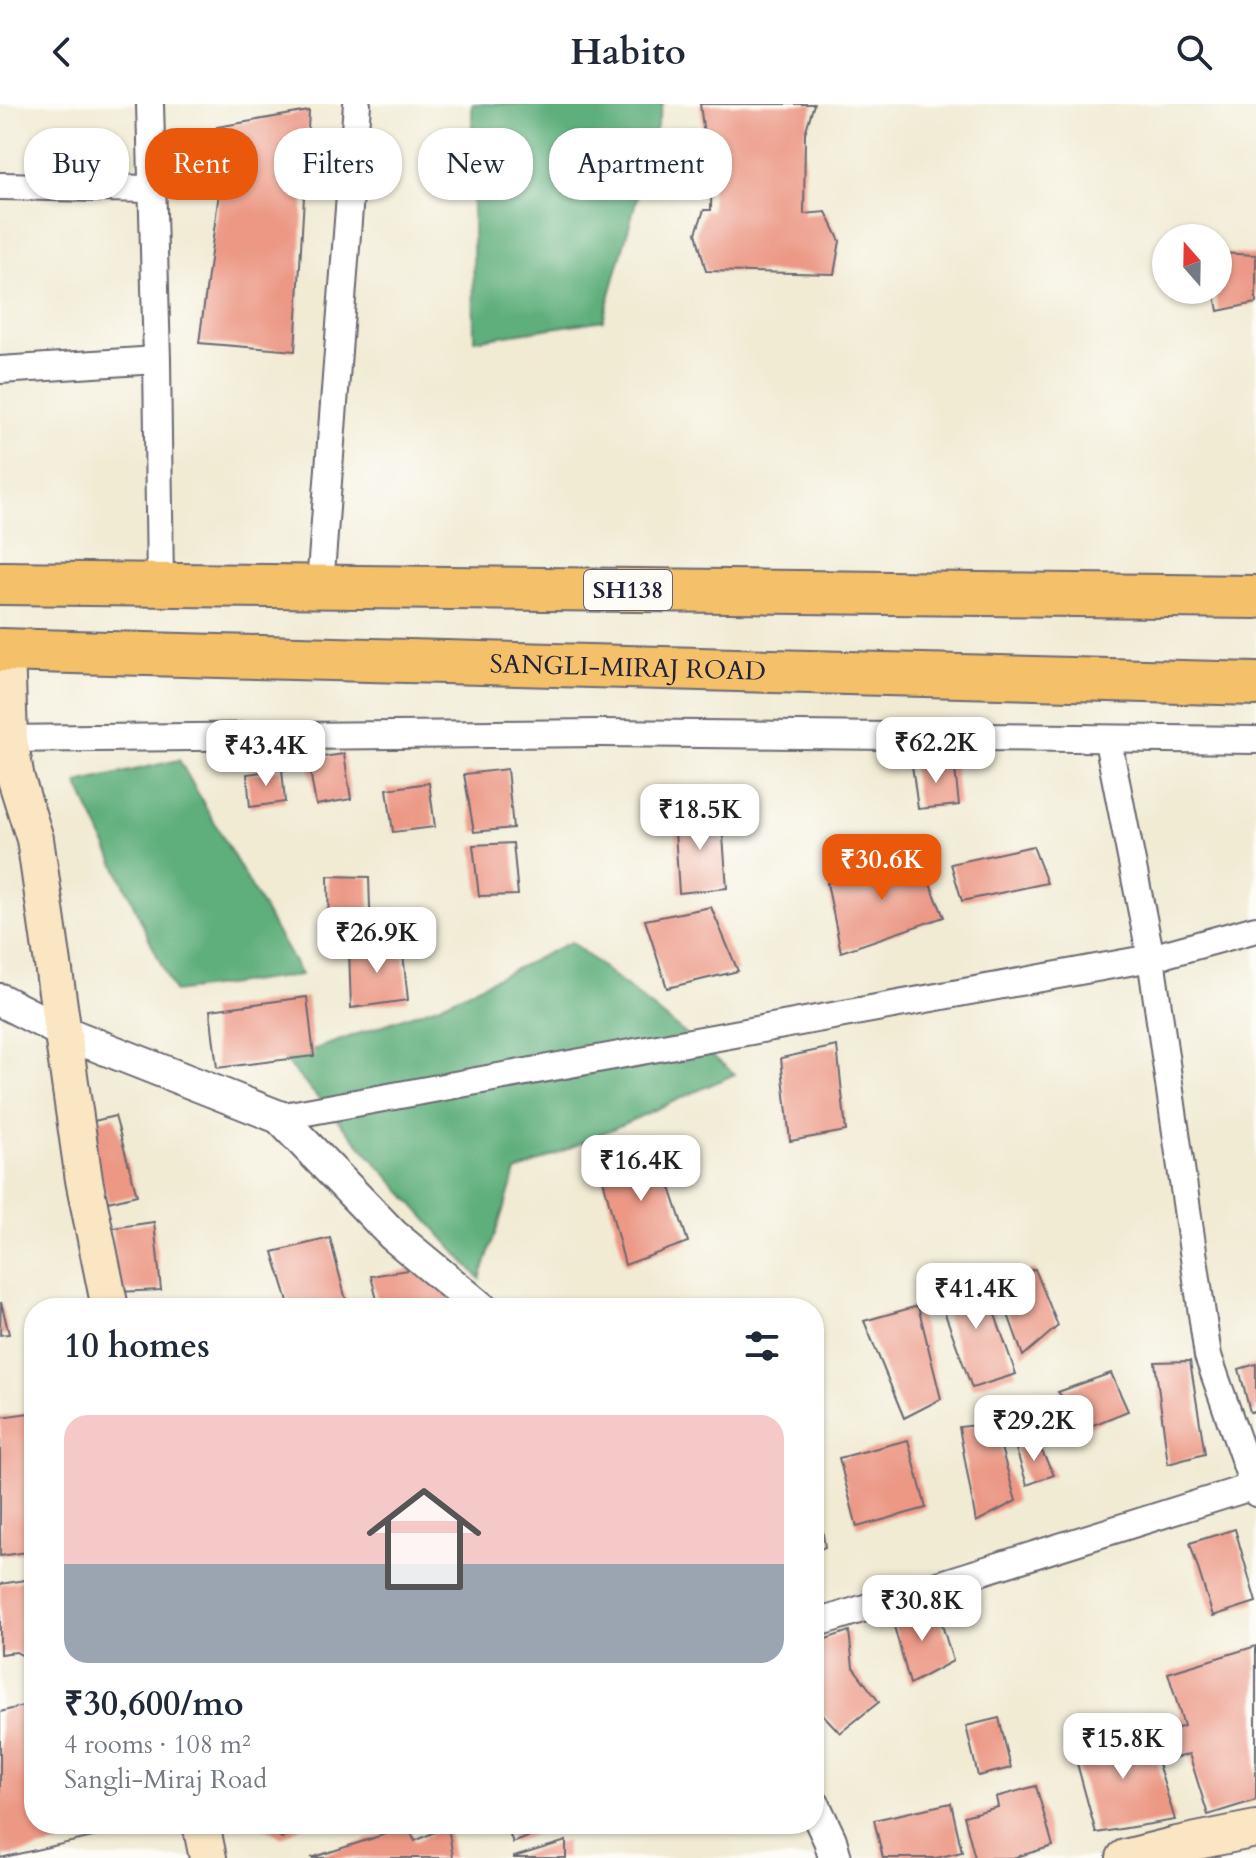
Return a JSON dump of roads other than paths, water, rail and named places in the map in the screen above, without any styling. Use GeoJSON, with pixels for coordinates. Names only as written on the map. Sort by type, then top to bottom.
{"type":"FeatureCollection","features":[{"type":"Feature","properties":{"kind":"highway","name":"SH138"},"geometry":{"type":"LineString","coordinates":[[0,583],[1256,597]]}},
{"type":"Feature","properties":{"kind":"highway","name":"SANGLI-MIRAJ ROAD"},"geometry":{"type":"LineString","coordinates":[[3,650],[1256,684]]}},
{"type":"Feature","properties":{"kind":"main road"},"geometry":{"type":"LineString","coordinates":[[3,650],[5,739],[35,839],[84,1180],[108,1298]]}},
{"type":"Feature","properties":{"kind":"main road"},"geometry":{"type":"LineString","coordinates":[[1125,1858],[1256,1829]]}},
{"type":"Feature","properties":{"kind":"main road"},"geometry":{"type":"LineString","coordinates":[[203,1834],[208,1858]]}},
{"type":"Feature","properties":{"kind":"street"},"geometry":{"type":"LineString","coordinates":[[150,104],[151,128]]}},
{"type":"Feature","properties":{"kind":"street"},"geometry":{"type":"LineString","coordinates":[[320,586],[357,104]]}},
{"type":"Feature","properties":{"kind":"street"},"geometry":{"type":"LineString","coordinates":[[0,186],[145,189]]}},
{"type":"Feature","properties":{"kind":"street"},"geometry":{"type":"LineString","coordinates":[[152,200],[160,584]]}},
{"type":"Feature","properties":{"kind":"street"},"geometry":{"type":"LineString","coordinates":[[0,370],[157,360]]}},
{"type":"Feature","properties":{"kind":"street"},"geometry":{"type":"LineString","coordinates":[[5,739],[602,733],[1108,741],[1256,740]]}},
{"type":"Feature","properties":{"kind":"street"},"geometry":{"type":"LineString","coordinates":[[824,1621],[1255,1490],[1208,1356],[1151,958],[1108,741]]}},
{"type":"Feature","properties":{"kind":"street"},"geometry":{"type":"LineString","coordinates":[[279,1117],[1151,958],[1256,929]]}},
{"type":"Feature","properties":{"kind":"street"},"geometry":{"type":"LineString","coordinates":[[0,1000],[63,1032],[279,1117],[393,1235],[469,1298]]}},
{"type":"Feature","properties":{"kind":"street"},"geometry":{"type":"LineString","coordinates":[[824,1827],[835,1858]]}}]}
